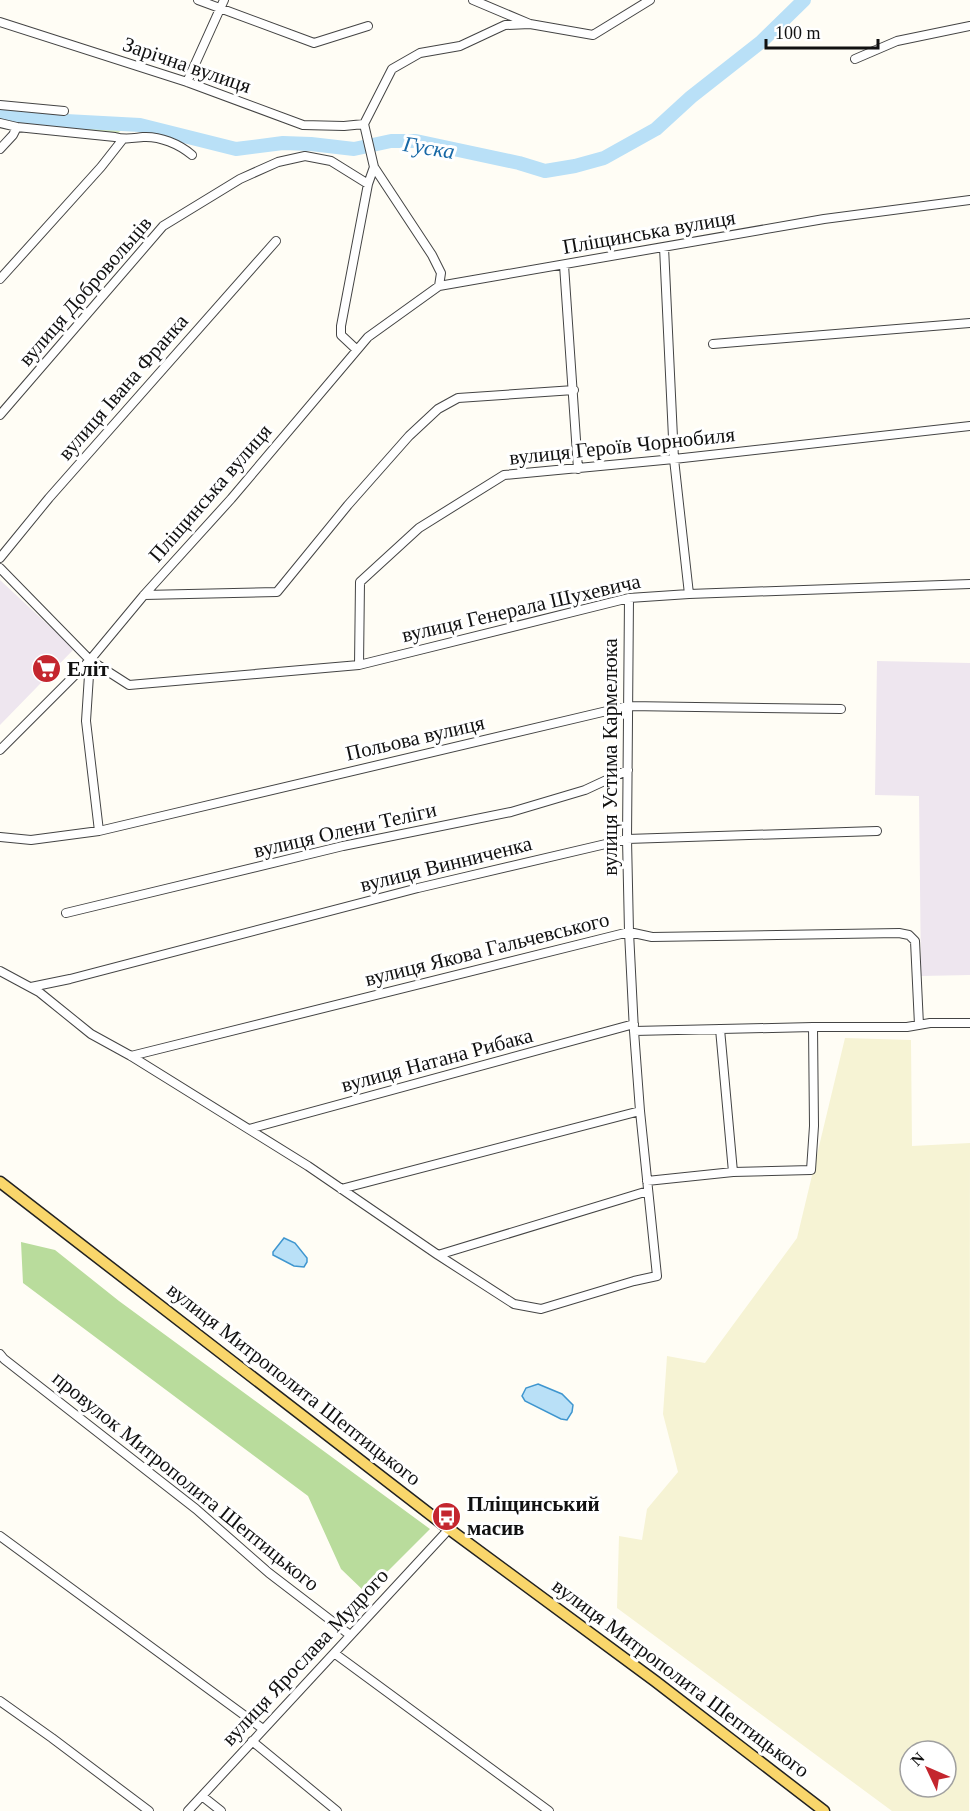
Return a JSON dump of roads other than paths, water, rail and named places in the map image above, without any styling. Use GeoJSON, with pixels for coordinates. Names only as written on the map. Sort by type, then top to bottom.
{"type":"FeatureCollection","features":[{"type":"Feature","properties":{"kind":"main road","name":"вулиця Митрополита Шептицького"},"geometry":{"type":"LineString","coordinates":[[0,1182],[449,1529],[655,1681],[824,1811]]}},
{"type":"Feature","properties":{"kind":"street"},"geometry":{"type":"LineString","coordinates":[[198,0],[222,4],[314,43],[368,26]]}},
{"type":"Feature","properties":{"kind":"street"},"geometry":{"type":"LineString","coordinates":[[473,0],[530,24]]}},
{"type":"Feature","properties":{"kind":"street"},"geometry":{"type":"LineString","coordinates":[[439,286],[441,273],[432,255],[374,167],[370,156],[364,124],[392,69],[420,53],[460,46],[505,25],[530,24],[592,35],[650,0]]}},
{"type":"Feature","properties":{"kind":"street"},"geometry":{"type":"LineString","coordinates":[[187,82],[222,4]]}},
{"type":"Feature","properties":{"kind":"street","name":"Зарічна вулиця"},"geometry":{"type":"LineString","coordinates":[[0,22],[187,82],[303,125],[364,124]]}},
{"type":"Feature","properties":{"kind":"street"},"geometry":{"type":"LineString","coordinates":[[855,59],[897,41],[970,26]]}},
{"type":"Feature","properties":{"kind":"street"},"geometry":{"type":"LineString","coordinates":[[0,105],[64,111]]}},
{"type":"Feature","properties":{"kind":"street"},"geometry":{"type":"LineString","coordinates":[[0,123],[17,127],[115,137],[123,140],[145,137],[163,139],[192,155]]}},
{"type":"Feature","properties":{"kind":"street"},"geometry":{"type":"LineString","coordinates":[[0,149],[17,127]]}},
{"type":"Feature","properties":{"kind":"street"},"geometry":{"type":"LineString","coordinates":[[0,279],[123,140]]}},
{"type":"Feature","properties":{"kind":"street","name":"вулиця Добровольців"},"geometry":{"type":"LineString","coordinates":[[0,415],[163,226],[240,179],[278,162],[305,156],[331,161],[368,183]]}},
{"type":"Feature","properties":{"kind":"street"},"geometry":{"type":"LineString","coordinates":[[357,350],[341,335],[341,326],[368,183],[374,167]]}},
{"type":"Feature","properties":{"kind":"street","name":"Пліщинська вулиця"},"geometry":{"type":"LineString","coordinates":[[0,750],[90,660],[144,595],[231,499],[368,337],[439,286],[824,219],[970,200]]}},
{"type":"Feature","properties":{"kind":"street","name":"вулиця Івана Франка"},"geometry":{"type":"LineString","coordinates":[[0,558],[276,241]]}},
{"type":"Feature","properties":{"kind":"street"},"geometry":{"type":"LineString","coordinates":[[664,247],[674,459],[689,594]]}},
{"type":"Feature","properties":{"kind":"street"},"geometry":{"type":"LineString","coordinates":[[564,265],[578,469]]}},
{"type":"Feature","properties":{"kind":"street"},"geometry":{"type":"LineString","coordinates":[[713,344],[970,322]]}},
{"type":"Feature","properties":{"kind":"street"},"geometry":{"type":"LineString","coordinates":[[144,595],[277,591],[401,445],[438,409],[458,398],[574,390]]}},
{"type":"Feature","properties":{"kind":"street","name":"вулиця Героїв Чорнобиля"},"geometry":{"type":"LineString","coordinates":[[359,665],[360,582],[418,528],[504,475],[674,459],[970,426]]}},
{"type":"Feature","properties":{"kind":"street"},"geometry":{"type":"LineString","coordinates":[[0,568],[90,660],[86,721],[99,831]]}},
{"type":"Feature","properties":{"kind":"street","name":"вулиця Генерала Шухевича"},"geometry":{"type":"LineString","coordinates":[[90,660],[129,685],[359,665],[628,598],[970,584]]}},
{"type":"Feature","properties":{"kind":"street","name":"вулиця Устима Кармелюка"},"geometry":{"type":"LineString","coordinates":[[438,1255],[514,1304],[541,1308],[657,1276],[640,1111],[629,932],[628,598]]}},
{"type":"Feature","properties":{"kind":"street","name":"Польова вулиця"},"geometry":{"type":"LineString","coordinates":[[0,837],[31,840],[99,831],[628,706],[841,709]]}},
{"type":"Feature","properties":{"kind":"street","name":"вулиця Олени Теліги"},"geometry":{"type":"LineString","coordinates":[[66,913],[343,846],[511,813],[585,790],[628,770]]}},
{"type":"Feature","properties":{"kind":"street","name":"вулиця Винниченка"},"geometry":{"type":"LineString","coordinates":[[31,987],[70,979],[418,888],[627,839],[877,831]]}},
{"type":"Feature","properties":{"kind":"street","name":"вулиця Якова Гальчевського"},"geometry":{"type":"LineString","coordinates":[[131,1056],[629,932],[652,937],[905,934],[915,941],[919,1025]]}},
{"type":"Feature","properties":{"kind":"street"},"geometry":{"type":"LineString","coordinates":[[0,971],[46,996],[91,1034],[249,1129],[438,1255],[648,1191]]}},
{"type":"Feature","properties":{"kind":"street","name":"вулиця Натана Рибака"},"geometry":{"type":"LineString","coordinates":[[249,1129],[634,1027],[720,1029],[970,1023]]}},
{"type":"Feature","properties":{"kind":"street"},"geometry":{"type":"LineString","coordinates":[[647,1181],[733,1173],[811,1170],[814,1126],[813,1027]]}},
{"type":"Feature","properties":{"kind":"street"},"geometry":{"type":"LineString","coordinates":[[720,1029],[733,1173]]}},
{"type":"Feature","properties":{"kind":"street"},"geometry":{"type":"LineString","coordinates":[[341,1189],[640,1111]]}},
{"type":"Feature","properties":{"kind":"street","name":"провулок Митрополита Шептицького"},"geometry":{"type":"LineString","coordinates":[[0,1354],[196,1509],[269,1573],[350,1635]]}},
{"type":"Feature","properties":{"kind":"street","name":"вулиця Ярослава Мудрого"},"geometry":{"type":"LineString","coordinates":[[188,1811],[449,1529]]}},
{"type":"Feature","properties":{"kind":"street"},"geometry":{"type":"LineString","coordinates":[[0,1536],[263,1729]]}},
{"type":"Feature","properties":{"kind":"street"},"geometry":{"type":"LineString","coordinates":[[334,1653],[549,1811]]}},
{"type":"Feature","properties":{"kind":"street"},"geometry":{"type":"LineString","coordinates":[[0,1701],[149,1811]]}},
{"type":"Feature","properties":{"kind":"street"},"geometry":{"type":"LineString","coordinates":[[252,1741],[337,1811]]}},
{"type":"Feature","properties":{"kind":"street"},"geometry":{"type":"LineString","coordinates":[[201,1796],[221,1811]]}},
{"type":"Feature","properties":{"kind":"water"},"geometry":{"type":"Polygon","coordinates":[[[284,1238],[295,1243],[307,1258],[304,1267],[294,1266],[273,1255],[284,1238]]]}},
{"type":"Feature","properties":{"kind":"water"},"geometry":{"type":"Polygon","coordinates":[[[538,1384],[562,1394],[573,1405],[567,1420],[525,1401],[522,1396],[526,1388],[538,1384]]]}},
{"type":"Feature","properties":{"kind":"waterway","name":"Гуска"},"geometry":{"type":"LineString","coordinates":[[0,115],[140,125],[236,149],[283,143],[354,149],[391,141],[416,141],[519,163],[545,171],[604,158],[656,129],[691,97],[761,42],[804,0]]}},
{"type":"Feature","properties":{"kind":"place","name":"Еліт"},"geometry":{"type":"Point","coordinates":[46,669]}},
{"type":"Feature","properties":{"kind":"place","name":"Пліщинський масив"},"geometry":{"type":"Point","coordinates":[446,1516]}}]}
